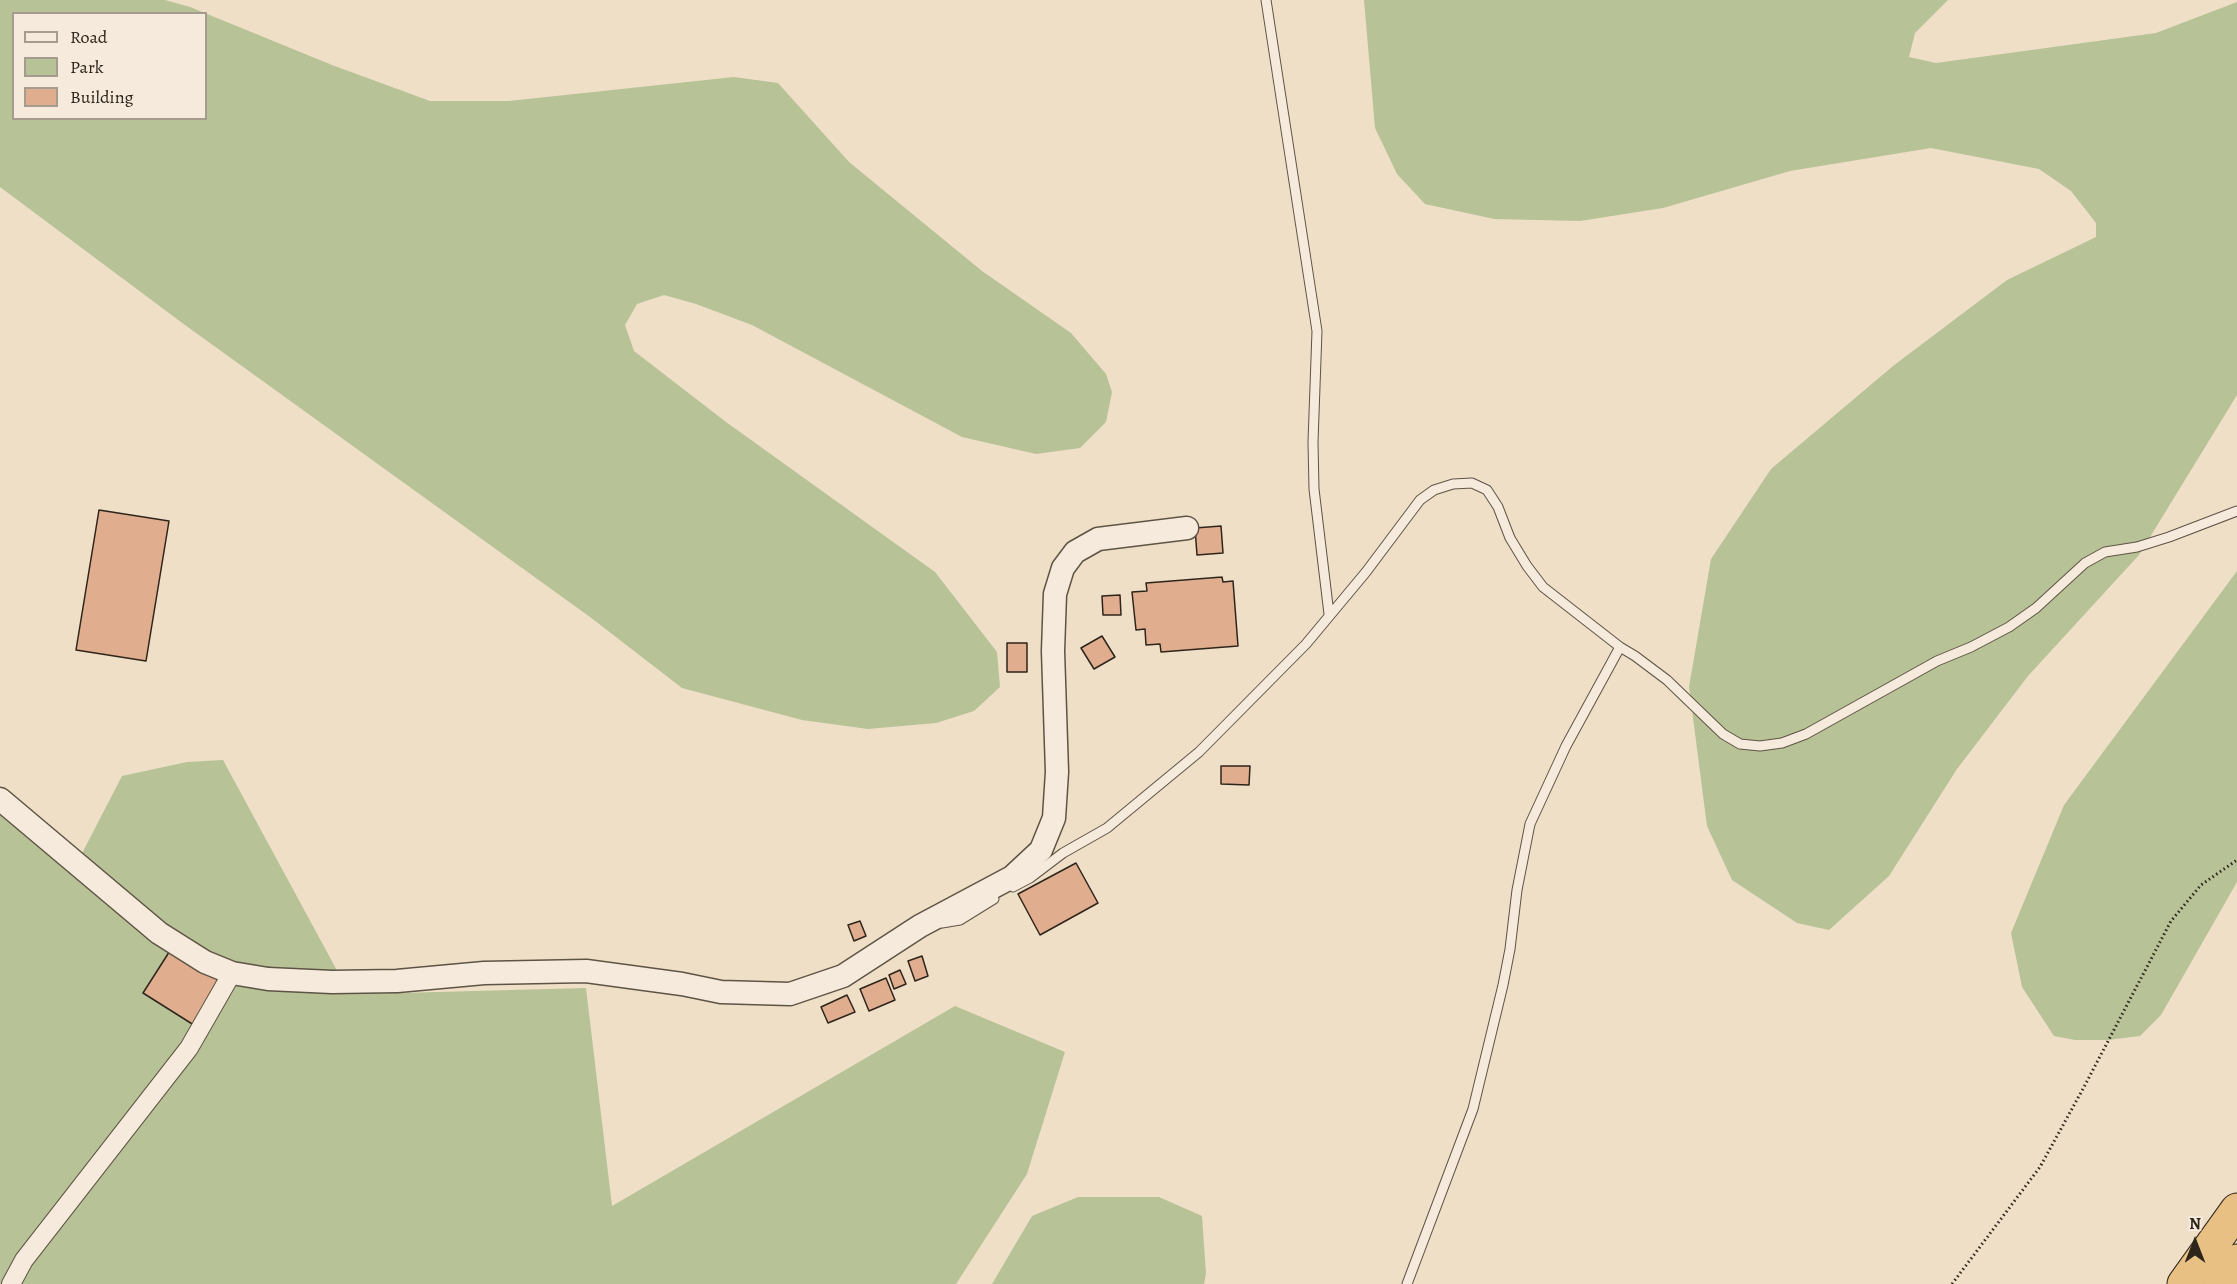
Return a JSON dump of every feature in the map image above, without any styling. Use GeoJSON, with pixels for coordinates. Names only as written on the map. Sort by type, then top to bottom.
{"type":"FeatureCollection","features":[{"type":"Feature","properties":{"kind":"highway"},"geometry":{"type":"LineString","coordinates":[[2184,1284],[2237,1210]]}},
{"type":"Feature","properties":{"kind":"highway"},"geometry":{"type":"LineString","coordinates":[[2221,1284],[2237,1261]]}},
{"type":"Feature","properties":{"kind":"street"},"geometry":{"type":"LineString","coordinates":[[0,799],[159,933],[205,962],[232,973],[268,979],[332,982],[398,981],[484,972],[586,971],[682,984],[721,992],[790,994],[843,976],[920,926],[1012,877],[1041,849],[1054,818],[1058,772],[1053,651],[1055,594],[1063,568],[1075,552],[1098,539],[1187,528]]}},
{"type":"Feature","properties":{"kind":"street"},"geometry":{"type":"LineString","coordinates":[[11,1284],[24,1260],[189,1048],[232,973]]}},
{"type":"Feature","properties":{"kind":"lane"},"geometry":{"type":"LineString","coordinates":[[1266,0],[1317,331],[1313,442],[1314,489],[1329,614]]}},
{"type":"Feature","properties":{"kind":"lane"},"geometry":{"type":"LineString","coordinates":[[920,926],[960,920],[1030,878],[1062,853],[1107,828],[1199,752],[1306,644],[1420,500],[1434,490],[1453,484],[1472,483],[1487,490],[1498,507],[1510,538],[1543,587],[1620,647],[1667,680],[1722,734],[1740,744],[1760,746],[1782,743],[1828,722],[1937,661],[1971,647],[2009,627],[2036,608],[2085,564],[2105,552],[2137,547],[2237,511]]}},
{"type":"Feature","properties":{"kind":"lane"},"geometry":{"type":"LineString","coordinates":[[1407,1284],[1473,1109],[1510,950],[1516,890],[1530,824],[1566,746],[1620,647]]}},
{"type":"Feature","properties":{"kind":"path"},"geometry":{"type":"LineString","coordinates":[[1952,1284],[2040,1167],[2171,921],[2201,885],[2237,860]]}},
{"type":"Feature","properties":{"kind":"green space"},"geometry":{"type":"Polygon","coordinates":[[[0,0],[165,0],[202,12],[12,12],[12,120],[207,120],[207,14],[332,65],[430,101],[509,101],[734,77],[778,83],[849,162],[982,271],[1071,333],[1106,374],[1112,392],[1106,422],[1080,448],[1036,454],[962,437],[752,325],[696,304],[664,295],[637,304],[625,325],[634,351],[726,422],[935,572],[997,652],[1000,687],[974,711],[936,723],[868,729],[802,720],[682,688],[590,617],[185,325],[0,187],[0,0]]]}},
{"type":"Feature","properties":{"kind":"green space"},"geometry":{"type":"Polygon","coordinates":[[[1364,0],[1948,0],[1915,33],[1909,57],[1936,63],[2156,33],[2237,2],[2237,395],[2139,555],[2028,676],[1957,769],[1889,876],[1829,930],[1797,923],[1732,880],[1707,826],[1689,687],[1711,559],[1771,469],[1893,366],[2007,280],[2096,237],[2096,223],[2071,191],[2039,169],[1931,148],[1790,171],[1663,208],[1580,221],[1494,219],[1425,204],[1397,174],[1375,128],[1364,0]]]}},
{"type":"Feature","properties":{"kind":"green space"},"geometry":{"type":"Polygon","coordinates":[[[2237,571],[2237,882],[2161,1015],[2140,1036],[2108,1040],[2075,1040],[2054,1036],[2022,987],[2011,933],[2064,805],[2237,571]]]}},
{"type":"Feature","properties":{"kind":"green space"},"geometry":{"type":"Polygon","coordinates":[[[223,760],[347,989],[401,993],[586,988],[612,1206],[955,1006],[1065,1052],[1027,1174],[956,1284],[0,1284],[0,799],[77,863],[122,776],[187,762],[223,760]]]}},
{"type":"Feature","properties":{"kind":"green space"},"geometry":{"type":"Polygon","coordinates":[[[1078,1197],[1159,1197],[1202,1216],[1206,1274],[1204,1284],[992,1284],[1032,1216],[1078,1197]]]}},
{"type":"Feature","properties":{"kind":"building"},"geometry":{"type":"Polygon","coordinates":[[[99,510],[169,521],[146,661],[76,650],[99,510]]]}},
{"type":"Feature","properties":{"kind":"building"},"geometry":{"type":"Polygon","coordinates":[[[1221,526],[1223,553],[1197,555],[1195,528],[1221,526]]]}},
{"type":"Feature","properties":{"kind":"building"},"geometry":{"type":"Polygon","coordinates":[[[1222,577],[1223,582],[1233,581],[1238,646],[1161,652],[1160,644],[1146,645],[1145,629],[1136,630],[1132,592],[1147,591],[1146,583],[1222,577]]]}},
{"type":"Feature","properties":{"kind":"building"},"geometry":{"type":"Polygon","coordinates":[[[1120,595],[1121,615],[1103,615],[1102,596],[1120,595]]]}},
{"type":"Feature","properties":{"kind":"building"},"geometry":{"type":"Polygon","coordinates":[[[1102,636],[1115,657],[1094,669],[1081,648],[1102,636]]]}},
{"type":"Feature","properties":{"kind":"building"},"geometry":{"type":"Polygon","coordinates":[[[1007,643],[1027,643],[1027,672],[1007,672],[1007,643]]]}},
{"type":"Feature","properties":{"kind":"building"},"geometry":{"type":"Polygon","coordinates":[[[1221,766],[1250,766],[1249,785],[1221,784],[1221,766]]]}},
{"type":"Feature","properties":{"kind":"building"},"geometry":{"type":"Polygon","coordinates":[[[1076,863],[1098,903],[1040,935],[1018,894],[1076,863]]]}},
{"type":"Feature","properties":{"kind":"building"},"geometry":{"type":"Polygon","coordinates":[[[860,921],[866,936],[854,941],[848,925],[860,921]]]}},
{"type":"Feature","properties":{"kind":"building"},"geometry":{"type":"Polygon","coordinates":[[[173,946],[227,979],[197,1027],[143,993],[173,946]]]}},
{"type":"Feature","properties":{"kind":"building"},"geometry":{"type":"Polygon","coordinates":[[[922,956],[928,976],[915,981],[908,961],[922,956]]]}},
{"type":"Feature","properties":{"kind":"building"},"geometry":{"type":"Polygon","coordinates":[[[900,970],[906,984],[894,989],[889,975],[900,970]]]}},
{"type":"Feature","properties":{"kind":"building"},"geometry":{"type":"Polygon","coordinates":[[[886,978],[895,1000],[869,1011],[860,989],[886,978]]]}},
{"type":"Feature","properties":{"kind":"building"},"geometry":{"type":"Polygon","coordinates":[[[847,995],[855,1012],[828,1023],[821,1007],[847,995]]]}}]}
